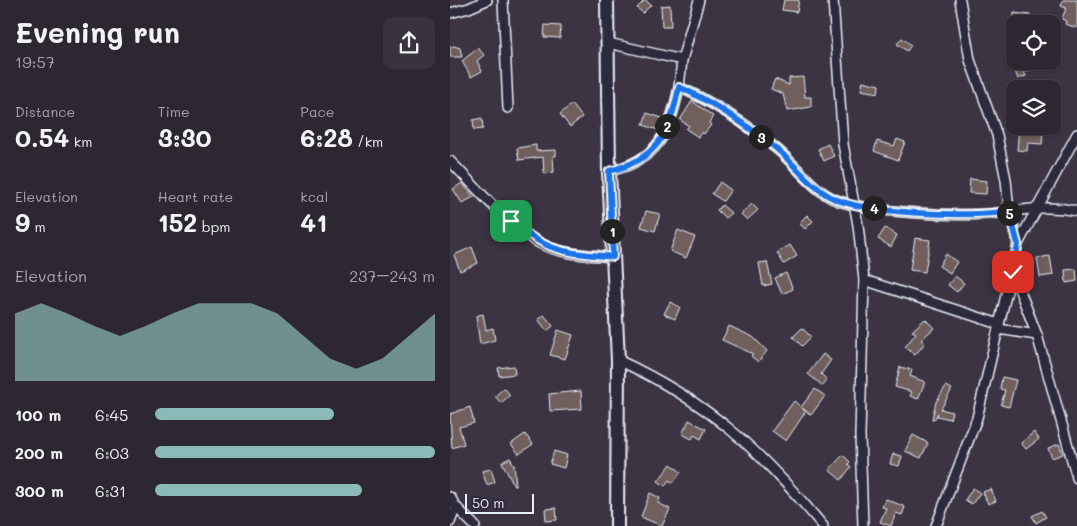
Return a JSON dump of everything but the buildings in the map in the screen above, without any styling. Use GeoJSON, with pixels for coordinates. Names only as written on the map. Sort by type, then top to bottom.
{"type":"FeatureCollection","features":[{"type":"Feature","properties":{"kind":"street"},"geometry":{"type":"LineString","coordinates":[[450,12],[469,8],[487,0]]}},
{"type":"Feature","properties":{"kind":"street"},"geometry":{"type":"LineString","coordinates":[[503,0],[508,108]]}},
{"type":"Feature","properties":{"kind":"street"},"geometry":{"type":"LineString","coordinates":[[606,0],[609,171],[618,360],[617,526]]}},
{"type":"Feature","properties":{"kind":"street"},"geometry":{"type":"LineString","coordinates":[[609,171],[635,164],[647,156],[660,141],[670,119],[679,87],[682,60],[698,0]]}},
{"type":"Feature","properties":{"kind":"street"},"geometry":{"type":"LineString","coordinates":[[834,0],[843,144],[855,206],[864,280],[860,435],[863,526]]}},
{"type":"Feature","properties":{"kind":"street"},"geometry":{"type":"LineString","coordinates":[[960,0],[970,60],[991,118],[1001,154],[1009,211],[1018,244]]}},
{"type":"Feature","properties":{"kind":"street"},"geometry":{"type":"LineString","coordinates":[[608,43],[682,60]]}},
{"type":"Feature","properties":{"kind":"street"},"geometry":{"type":"LineString","coordinates":[[679,87],[736,118],[779,151],[829,196],[855,206],[967,214],[1039,207],[1077,211]]}},
{"type":"Feature","properties":{"kind":"street"},"geometry":{"type":"LineString","coordinates":[[936,526],[977,418],[1013,272],[1018,244],[1077,134]]}},
{"type":"Feature","properties":{"kind":"street"},"geometry":{"type":"LineString","coordinates":[[450,161],[532,239],[555,249],[613,257]]}},
{"type":"Feature","properties":{"kind":"street"},"geometry":{"type":"LineString","coordinates":[[1013,272],[1037,335],[1077,478]]}},
{"type":"Feature","properties":{"kind":"street"},"geometry":{"type":"LineString","coordinates":[[864,280],[999,327],[1037,335]]}},
{"type":"Feature","properties":{"kind":"street"},"geometry":{"type":"LineString","coordinates":[[618,360],[667,384],[718,418],[769,464],[823,526]]}},
{"type":"Feature","properties":{"kind":"street"},"geometry":{"type":"LineString","coordinates":[[450,497],[456,507],[475,526]]}},
{"type":"Feature","properties":{"kind":"street"},"geometry":{"type":"LineString","coordinates":[[450,522],[456,507]]}},
{"type":"Feature","properties":{"kind":"route"},"geometry":{"type":"LineString","coordinates":[[511,221],[542,245],[574,253],[613,257],[609,171],[635,164],[647,156],[660,141],[676,102],[679,87],[700,96],[736,118],[779,151],[812,183],[837,200],[855,206],[918,212],[988,214],[1009,211],[1018,244],[1013,272]]}}]}
